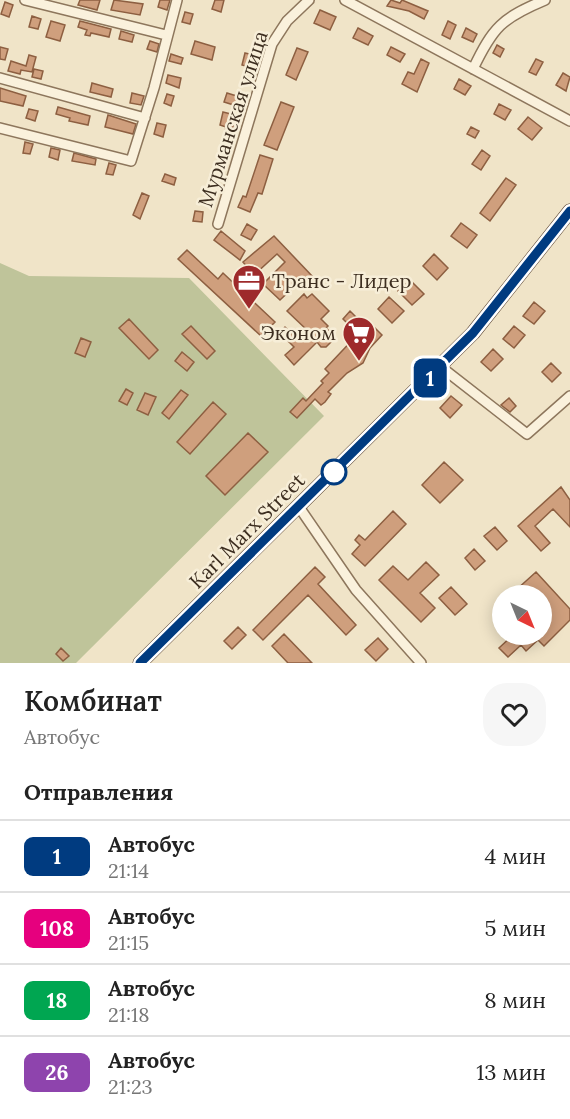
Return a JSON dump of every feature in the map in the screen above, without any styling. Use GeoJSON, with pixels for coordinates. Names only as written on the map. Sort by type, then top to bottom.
{"type":"FeatureCollection","features":[{"type":"Feature","properties":{"kind":"highway","name":"Karl Marx Street"},"geometry":{"type":"LineString","coordinates":[[140,663],[441,367],[498,305],[570,211]]}},
{"type":"Feature","properties":{"kind":"street"},"geometry":{"type":"LineString","coordinates":[[25,0],[166,35]]}},
{"type":"Feature","properties":{"kind":"street"},"geometry":{"type":"LineString","coordinates":[[0,128],[128,161],[135,154],[146,118],[177,0]]}},
{"type":"Feature","properties":{"kind":"street","name":"Мурманская улица"},"geometry":{"type":"LineString","coordinates":[[218,224],[272,44],[287,21],[309,0]]}},
{"type":"Feature","properties":{"kind":"street"},"geometry":{"type":"LineString","coordinates":[[345,0],[570,121]]}},
{"type":"Feature","properties":{"kind":"street"},"geometry":{"type":"LineString","coordinates":[[473,69],[491,33],[497,26],[545,0]]}},
{"type":"Feature","properties":{"kind":"street"},"geometry":{"type":"LineString","coordinates":[[0,78],[146,118]]}},
{"type":"Feature","properties":{"kind":"street"},"geometry":{"type":"LineString","coordinates":[[441,367],[527,434],[570,396]]}},
{"type":"Feature","properties":{"kind":"street"},"geometry":{"type":"LineString","coordinates":[[299,507],[356,590],[421,663]]}},
{"type":"Feature","properties":{"kind":"green space"},"geometry":{"type":"Polygon","coordinates":[[[0,263],[29,276],[189,278],[324,416],[76,663],[0,663],[0,263]]]}},
{"type":"Feature","properties":{"kind":"building"},"geometry":{"type":"Polygon","coordinates":[[[80,0],[100,0],[97,10],[78,5],[80,0]]]}},
{"type":"Feature","properties":{"kind":"building"},"geometry":{"type":"Polygon","coordinates":[[[114,0],[143,4],[140,15],[111,10],[114,0]]]}},
{"type":"Feature","properties":{"kind":"building"},"geometry":{"type":"Polygon","coordinates":[[[160,0],[170,0],[167,10],[158,7],[160,0]]]}},
{"type":"Feature","properties":{"kind":"building"},"geometry":{"type":"Polygon","coordinates":[[[215,0],[224,0],[221,12],[212,9],[215,0]]]}},
{"type":"Feature","properties":{"kind":"building"},"geometry":{"type":"Polygon","coordinates":[[[391,0],[400,3],[402,0],[428,11],[424,19],[409,11],[387,6],[391,0]]]}},
{"type":"Feature","properties":{"kind":"building"},"geometry":{"type":"Polygon","coordinates":[[[5,2],[13,5],[9,17],[1,14],[5,2]]]}},
{"type":"Feature","properties":{"kind":"building"},"geometry":{"type":"Polygon","coordinates":[[[320,10],[336,17],[330,30],[314,23],[320,10]]]}},
{"type":"Feature","properties":{"kind":"building"},"geometry":{"type":"Polygon","coordinates":[[[185,12],[193,14],[190,24],[182,22],[185,12]]]}},
{"type":"Feature","properties":{"kind":"building"},"geometry":{"type":"Polygon","coordinates":[[[32,16],[41,19],[38,29],[29,27],[32,16]]]}},
{"type":"Feature","properties":{"kind":"building"},"geometry":{"type":"Polygon","coordinates":[[[51,21],[65,25],[60,41],[46,37],[51,21]]]}},
{"type":"Feature","properties":{"kind":"building"},"geometry":{"type":"Polygon","coordinates":[[[80,21],[111,29],[109,37],[91,33],[90,36],[85,35],[87,30],[78,27],[80,21]]]}},
{"type":"Feature","properties":{"kind":"building"},"geometry":{"type":"Polygon","coordinates":[[[448,21],[456,25],[450,39],[442,35],[448,21]]]}},
{"type":"Feature","properties":{"kind":"building"},"geometry":{"type":"Polygon","coordinates":[[[358,28],[373,36],[368,45],[353,38],[358,28]]]}},
{"type":"Feature","properties":{"kind":"building"},"geometry":{"type":"Polygon","coordinates":[[[466,28],[477,34],[473,42],[462,37],[466,28]]]}},
{"type":"Feature","properties":{"kind":"building"},"geometry":{"type":"Polygon","coordinates":[[[121,31],[134,35],[132,42],[119,39],[121,31]]]}},
{"type":"Feature","properties":{"kind":"building"},"geometry":{"type":"Polygon","coordinates":[[[150,41],[159,44],[157,52],[147,49],[150,41]]]}},
{"type":"Feature","properties":{"kind":"building"},"geometry":{"type":"Polygon","coordinates":[[[195,41],[215,47],[212,60],[191,54],[195,41]]]}},
{"type":"Feature","properties":{"kind":"building"},"geometry":{"type":"Polygon","coordinates":[[[497,45],[504,49],[500,57],[493,53],[497,45]]]}},
{"type":"Feature","properties":{"kind":"building"},"geometry":{"type":"Polygon","coordinates":[[[0,47],[8,49],[5,60],[0,59],[0,47]]]}},
{"type":"Feature","properties":{"kind":"building"},"geometry":{"type":"Polygon","coordinates":[[[391,47],[405,54],[400,62],[387,55],[391,47]]]}},
{"type":"Feature","properties":{"kind":"building"},"geometry":{"type":"Polygon","coordinates":[[[297,48],[308,52],[296,80],[286,75],[297,48]]]}},
{"type":"Feature","properties":{"kind":"building"},"geometry":{"type":"Polygon","coordinates":[[[245,53],[254,55],[250,67],[242,65],[245,53]]]}},
{"type":"Feature","properties":{"kind":"building"},"geometry":{"type":"Polygon","coordinates":[[[171,54],[183,58],[181,64],[169,61],[171,54]]]}},
{"type":"Feature","properties":{"kind":"building"},"geometry":{"type":"Polygon","coordinates":[[[29,55],[36,57],[32,72],[21,70],[20,74],[8,71],[11,61],[26,66],[29,55]]]}},
{"type":"Feature","properties":{"kind":"building"},"geometry":{"type":"Polygon","coordinates":[[[421,59],[429,63],[417,92],[402,84],[408,72],[414,74],[421,59]]]}},
{"type":"Feature","properties":{"kind":"building"},"geometry":{"type":"Polygon","coordinates":[[[536,59],[543,62],[536,75],[529,72],[536,59]]]}},
{"type":"Feature","properties":{"kind":"building"},"geometry":{"type":"Polygon","coordinates":[[[34,69],[43,71],[41,79],[32,77],[34,69]]]}},
{"type":"Feature","properties":{"kind":"building"},"geometry":{"type":"Polygon","coordinates":[[[563,73],[570,77],[566,91],[556,85],[563,73]]]}},
{"type":"Feature","properties":{"kind":"building"},"geometry":{"type":"Polygon","coordinates":[[[168,75],[181,78],[179,88],[166,83],[168,75]]]}},
{"type":"Feature","properties":{"kind":"building"},"geometry":{"type":"Polygon","coordinates":[[[459,79],[471,86],[465,95],[454,89],[459,79]]]}},
{"type":"Feature","properties":{"kind":"building"},"geometry":{"type":"Polygon","coordinates":[[[92,83],[113,89],[111,97],[90,92],[92,83]]]}},
{"type":"Feature","properties":{"kind":"building"},"geometry":{"type":"Polygon","coordinates":[[[0,88],[26,96],[23,106],[0,101],[0,88]]]}},
{"type":"Feature","properties":{"kind":"building"},"geometry":{"type":"Polygon","coordinates":[[[132,93],[144,96],[141,105],[130,103],[132,93]]]}},
{"type":"Feature","properties":{"kind":"building"},"geometry":{"type":"Polygon","coordinates":[[[227,93],[240,97],[237,106],[224,102],[227,93]]]}},
{"type":"Feature","properties":{"kind":"building"},"geometry":{"type":"Polygon","coordinates":[[[167,94],[174,96],[171,106],[164,103],[167,94]]]}},
{"type":"Feature","properties":{"kind":"building"},"geometry":{"type":"Polygon","coordinates":[[[281,102],[294,107],[277,150],[264,145],[281,102]]]}},
{"type":"Feature","properties":{"kind":"building"},"geometry":{"type":"Polygon","coordinates":[[[499,104],[511,110],[505,120],[494,114],[499,104]]]}},
{"type":"Feature","properties":{"kind":"building"},"geometry":{"type":"Polygon","coordinates":[[[58,107],[90,116],[88,125],[69,121],[70,118],[56,114],[58,107]]]}},
{"type":"Feature","properties":{"kind":"building"},"geometry":{"type":"Polygon","coordinates":[[[29,109],[38,111],[35,121],[26,118],[29,109]]]}},
{"type":"Feature","properties":{"kind":"building"},"geometry":{"type":"Polygon","coordinates":[[[223,112],[235,115],[230,142],[223,141],[226,127],[220,125],[223,112]]]}},
{"type":"Feature","properties":{"kind":"building"},"geometry":{"type":"Polygon","coordinates":[[[108,115],[136,124],[133,134],[105,127],[108,115]]]}},
{"type":"Feature","properties":{"kind":"building"},"geometry":{"type":"Polygon","coordinates":[[[528,117],[542,128],[532,140],[518,129],[528,117]]]}},
{"type":"Feature","properties":{"kind":"building"},"geometry":{"type":"Polygon","coordinates":[[[157,123],[166,125],[163,137],[154,134],[157,123]]]}},
{"type":"Feature","properties":{"kind":"building"},"geometry":{"type":"Polygon","coordinates":[[[471,127],[479,131],[475,138],[467,134],[471,127]]]}},
{"type":"Feature","properties":{"kind":"building"},"geometry":{"type":"Polygon","coordinates":[[[25,142],[33,144],[30,154],[23,153],[25,142]]]}},
{"type":"Feature","properties":{"kind":"building"},"geometry":{"type":"Polygon","coordinates":[[[51,148],[60,150],[58,160],[49,157],[51,148]]]}},
{"type":"Feature","properties":{"kind":"building"},"geometry":{"type":"Polygon","coordinates":[[[482,150],[490,156],[481,170],[472,164],[482,150]]]}},
{"type":"Feature","properties":{"kind":"building"},"geometry":{"type":"Polygon","coordinates":[[[74,153],[96,159],[95,165],[72,161],[74,153]]]}},
{"type":"Feature","properties":{"kind":"building"},"geometry":{"type":"Polygon","coordinates":[[[260,155],[273,159],[262,194],[258,193],[250,212],[238,207],[243,196],[246,197],[260,155]]]}},
{"type":"Feature","properties":{"kind":"building"},"geometry":{"type":"Polygon","coordinates":[[[109,163],[116,165],[113,175],[106,174],[109,163]]]}},
{"type":"Feature","properties":{"kind":"building"},"geometry":{"type":"Polygon","coordinates":[[[165,174],[176,178],[174,185],[162,181],[165,174]]]}},
{"type":"Feature","properties":{"kind":"building"},"geometry":{"type":"Polygon","coordinates":[[[506,178],[516,185],[490,221],[480,213],[506,178]]]}},
{"type":"Feature","properties":{"kind":"building"},"geometry":{"type":"Polygon","coordinates":[[[142,193],[149,196],[140,219],[133,215],[142,193]]]}},
{"type":"Feature","properties":{"kind":"building"},"geometry":{"type":"Polygon","coordinates":[[[195,211],[203,212],[202,222],[193,221],[195,211]]]}},
{"type":"Feature","properties":{"kind":"building"},"geometry":{"type":"Polygon","coordinates":[[[461,223],[477,235],[467,248],[451,236],[461,223]]]}},
{"type":"Feature","properties":{"kind":"building"},"geometry":{"type":"Polygon","coordinates":[[[247,224],[257,230],[251,240],[241,235],[247,224]]]}},
{"type":"Feature","properties":{"kind":"building"},"geometry":{"type":"Polygon","coordinates":[[[221,231],[245,251],[240,260],[214,240],[221,231]]]}},
{"type":"Feature","properties":{"kind":"building"},"geometry":{"type":"Polygon","coordinates":[[[274,236],[313,277],[302,287],[298,283],[280,300],[263,284],[285,262],[277,254],[254,275],[243,262],[274,236]]]}},
{"type":"Feature","properties":{"kind":"building"},"geometry":{"type":"Polygon","coordinates":[[[187,250],[218,279],[223,273],[275,322],[261,336],[178,259],[187,250]]]}},
{"type":"Feature","properties":{"kind":"building"},"geometry":{"type":"Polygon","coordinates":[[[434,254],[448,268],[437,280],[423,266],[434,254]]]}},
{"type":"Feature","properties":{"kind":"building"},"geometry":{"type":"Polygon","coordinates":[[[410,280],[424,294],[412,305],[398,291],[410,280]]]}},
{"type":"Feature","properties":{"kind":"building"},"geometry":{"type":"Polygon","coordinates":[[[304,294],[307,298],[312,294],[329,311],[321,319],[328,326],[326,328],[334,339],[326,347],[321,347],[317,342],[294,365],[285,355],[294,347],[280,333],[285,327],[299,341],[308,331],[287,311],[304,294]]]}},
{"type":"Feature","properties":{"kind":"building"},"geometry":{"type":"Polygon","coordinates":[[[389,297],[404,311],[392,323],[378,309],[389,297]]]}},
{"type":"Feature","properties":{"kind":"building"},"geometry":{"type":"Polygon","coordinates":[[[534,302],[545,311],[534,324],[523,316],[534,302]]]}},
{"type":"Feature","properties":{"kind":"building"},"geometry":{"type":"Polygon","coordinates":[[[350,311],[365,326],[369,322],[382,335],[370,348],[363,363],[347,373],[328,392],[331,394],[325,402],[321,405],[315,399],[297,418],[290,412],[303,398],[306,401],[323,383],[321,381],[329,373],[325,369],[358,334],[343,319],[350,311]]]}},
{"type":"Feature","properties":{"kind":"building"},"geometry":{"type":"Polygon","coordinates":[[[129,319],[158,350],[149,359],[119,328],[129,319]]]}},
{"type":"Feature","properties":{"kind":"building"},"geometry":{"type":"Polygon","coordinates":[[[191,326],[215,351],[207,359],[182,334],[191,326]]]}},
{"type":"Feature","properties":{"kind":"building"},"geometry":{"type":"Polygon","coordinates":[[[514,326],[525,335],[514,348],[503,339],[514,326]]]}},
{"type":"Feature","properties":{"kind":"building"},"geometry":{"type":"Polygon","coordinates":[[[81,338],[91,342],[85,357],[75,353],[81,338]]]}},
{"type":"Feature","properties":{"kind":"building"},"geometry":{"type":"Polygon","coordinates":[[[493,349],[503,359],[491,371],[481,362],[493,349]]]}},
{"type":"Feature","properties":{"kind":"building"},"geometry":{"type":"Polygon","coordinates":[[[182,352],[194,362],[187,371],[175,361],[182,352]]]}},
{"type":"Feature","properties":{"kind":"building"},"geometry":{"type":"Polygon","coordinates":[[[551,363],[561,373],[552,382],[542,372],[551,363]]]}},
{"type":"Feature","properties":{"kind":"building"},"geometry":{"type":"Polygon","coordinates":[[[126,389],[133,393],[127,405],[119,401],[126,389]]]}},
{"type":"Feature","properties":{"kind":"building"},"geometry":{"type":"Polygon","coordinates":[[[181,390],[188,395],[169,419],[162,413],[181,390]]]}},
{"type":"Feature","properties":{"kind":"building"},"geometry":{"type":"Polygon","coordinates":[[[145,393],[156,397],[148,415],[137,410],[145,393]]]}},
{"type":"Feature","properties":{"kind":"building"},"geometry":{"type":"Polygon","coordinates":[[[451,396],[462,405],[450,418],[440,408],[451,396]]]}},
{"type":"Feature","properties":{"kind":"building"},"geometry":{"type":"Polygon","coordinates":[[[509,398],[516,406],[510,412],[501,405],[509,398]]]}},
{"type":"Feature","properties":{"kind":"building"},"geometry":{"type":"Polygon","coordinates":[[[213,402],[226,414],[190,454],[177,442],[213,402]]]}},
{"type":"Feature","properties":{"kind":"building"},"geometry":{"type":"Polygon","coordinates":[[[248,433],[268,452],[225,495],[206,476],[248,433]]]}},
{"type":"Feature","properties":{"kind":"building"},"geometry":{"type":"Polygon","coordinates":[[[444,462],[463,480],[440,503],[422,485],[444,462]]]}},
{"type":"Feature","properties":{"kind":"building"},"geometry":{"type":"Polygon","coordinates":[[[561,487],[570,500],[570,527],[553,509],[535,526],[550,543],[541,551],[518,526],[561,487]]]}},
{"type":"Feature","properties":{"kind":"building"},"geometry":{"type":"Polygon","coordinates":[[[393,511],[406,524],[365,566],[352,554],[360,545],[355,540],[359,535],[365,540],[393,511]]]}},
{"type":"Feature","properties":{"kind":"building"},"geometry":{"type":"Polygon","coordinates":[[[495,527],[507,541],[497,550],[484,536],[495,527]]]}},
{"type":"Feature","properties":{"kind":"building"},"geometry":{"type":"Polygon","coordinates":[[[474,549],[485,561],[475,570],[465,558],[474,549]]]}},
{"type":"Feature","properties":{"kind":"building"},"geometry":{"type":"Polygon","coordinates":[[[426,562],[439,575],[420,593],[435,608],[421,622],[379,580],[393,566],[408,580],[426,562]]]}},
{"type":"Feature","properties":{"kind":"building"},"geometry":{"type":"Polygon","coordinates":[[[315,567],[325,577],[318,584],[356,625],[346,635],[308,595],[263,640],[253,630],[315,567]]]}},
{"type":"Feature","properties":{"kind":"building"},"geometry":{"type":"Polygon","coordinates":[[[536,572],[548,585],[522,585],[536,572]]]}},
{"type":"Feature","properties":{"kind":"building"},"geometry":{"type":"Polygon","coordinates":[[[451,587],[467,604],[455,615],[439,598],[451,587]]]}},
{"type":"Feature","properties":{"kind":"building"},"geometry":{"type":"Polygon","coordinates":[[[552,589],[570,609],[570,620],[552,638],[552,589]]]}},
{"type":"Feature","properties":{"kind":"building"},"geometry":{"type":"Polygon","coordinates":[[[238,627],[246,635],[232,649],[224,641],[238,627]]]}},
{"type":"Feature","properties":{"kind":"building"},"geometry":{"type":"Polygon","coordinates":[[[284,634],[312,663],[288,663],[272,646],[284,634]]]}},
{"type":"Feature","properties":{"kind":"building"},"geometry":{"type":"Polygon","coordinates":[[[378,638],[388,649],[376,661],[365,650],[378,638]]]}},
{"type":"Feature","properties":{"kind":"building"},"geometry":{"type":"Polygon","coordinates":[[[502,645],[521,645],[508,657],[499,648],[502,645]]]}},
{"type":"Feature","properties":{"kind":"building"},"geometry":{"type":"Polygon","coordinates":[[[521,645],[533,645],[526,651],[521,645]]]}},
{"type":"Feature","properties":{"kind":"building"},"geometry":{"type":"Polygon","coordinates":[[[61,648],[69,656],[63,661],[56,654],[61,648]]]}},
{"type":"Feature","properties":{"kind":"bus line","name":"1"},"geometry":{"type":"LineString","coordinates":[[140,663],[441,367],[507,293],[570,211]]}},
{"type":"Feature","properties":{"kind":"place","name":"Транс - Лидер"},"geometry":{"type":"Point","coordinates":[249,310]}},
{"type":"Feature","properties":{"kind":"place","name":"Эконом"},"geometry":{"type":"Point","coordinates":[359,362]}}]}
